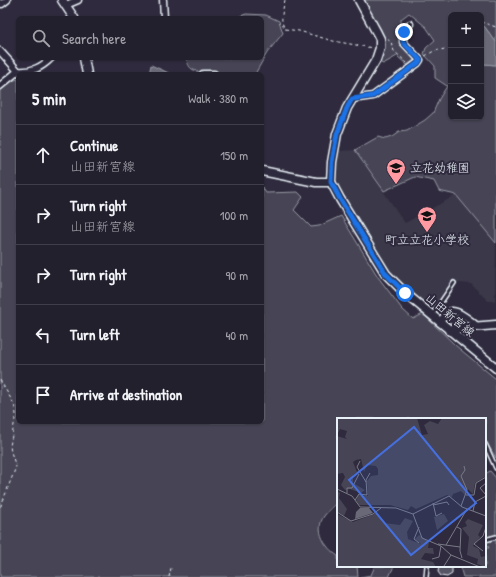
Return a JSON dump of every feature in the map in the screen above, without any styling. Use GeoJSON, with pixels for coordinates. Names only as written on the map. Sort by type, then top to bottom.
{"type":"FeatureCollection","features":[{"type":"Feature","properties":{"kind":"main road"},"geometry":{"type":"LineString","coordinates":[[264,171],[316,182],[331,182],[332,162],[337,134],[347,108],[376,60],[380,48],[380,39],[359,0]]}},
{"type":"Feature","properties":{"kind":"main road"},"geometry":{"type":"LineString","coordinates":[[64,3],[73,16]]}},
{"type":"Feature","properties":{"kind":"main road"},"geometry":{"type":"LineString","coordinates":[[84,60],[87,72]]}},
{"type":"Feature","properties":{"kind":"main road","name":"山田新宮線"},"geometry":{"type":"LineString","coordinates":[[331,182],[386,274],[405,293],[496,368]]}},
{"type":"Feature","properties":{"kind":"main road"},"geometry":{"type":"LineString","coordinates":[[449,330],[496,325]]}},
{"type":"Feature","properties":{"kind":"street"},"geometry":{"type":"LineString","coordinates":[[0,3],[2,4],[6,0]]}},
{"type":"Feature","properties":{"kind":"street"},"geometry":{"type":"LineString","coordinates":[[64,3],[78,0]]}},
{"type":"Feature","properties":{"kind":"street"},"geometry":{"type":"LineString","coordinates":[[163,0],[164,16]]}},
{"type":"Feature","properties":{"kind":"street"},"geometry":{"type":"LineString","coordinates":[[352,99],[373,96],[418,63],[420,60],[403,42],[404,32],[410,24]]}},
{"type":"Feature","properties":{"kind":"street"},"geometry":{"type":"LineString","coordinates":[[0,51],[8,62],[18,71],[33,70],[44,65],[49,60]]}},
{"type":"Feature","properties":{"kind":"street"},"geometry":{"type":"LineString","coordinates":[[0,86],[16,73]]}},
{"type":"Feature","properties":{"kind":"street"},"geometry":{"type":"LineString","coordinates":[[439,322],[450,311],[454,311],[471,320],[477,326]]}},
{"type":"Feature","properties":{"kind":"lane"},"geometry":{"type":"LineString","coordinates":[[432,316],[454,283]]}},
{"type":"Feature","properties":{"kind":"lane"},"geometry":{"type":"LineString","coordinates":[[486,446],[496,468]]}},
{"type":"Feature","properties":{"kind":"lane"},"geometry":{"type":"LineString","coordinates":[[486,540],[496,537]]}},
{"type":"Feature","properties":{"kind":"lane"},"geometry":{"type":"LineString","coordinates":[[426,577],[428,567]]}},
{"type":"Feature","properties":{"kind":"path"},"geometry":{"type":"LineString","coordinates":[[285,0],[282,13],[282,24],[285,29],[299,31],[333,41],[380,48]]}},
{"type":"Feature","properties":{"kind":"path"},"geometry":{"type":"LineString","coordinates":[[484,23],[496,27]]}},
{"type":"Feature","properties":{"kind":"path"},"geometry":{"type":"LineString","coordinates":[[380,39],[385,37],[391,42],[394,51],[412,68]]}},
{"type":"Feature","properties":{"kind":"path"},"geometry":{"type":"LineString","coordinates":[[420,60],[431,52],[448,49]]}},
{"type":"Feature","properties":{"kind":"path"},"geometry":{"type":"LineString","coordinates":[[0,380],[14,404],[16,414],[10,446],[16,466],[0,508]]}},
{"type":"Feature","properties":{"kind":"path"},"geometry":{"type":"LineString","coordinates":[[169,577],[171,568]]}},
{"type":"Feature","properties":{"kind":"shaded area"},"geometry":{"type":"Polygon","coordinates":[[[363,0],[496,0],[496,42],[484,26],[484,12],[448,12],[448,120],[484,120],[484,64],[496,65],[496,243],[456,195],[439,191],[434,181],[415,177],[384,191],[355,150],[378,137],[385,139],[392,137],[399,132],[407,131],[425,120],[433,113],[447,86],[435,78],[435,66],[424,54],[426,48],[435,40],[426,27],[409,13],[401,19],[401,41],[414,60],[407,65],[397,56],[383,64],[379,62],[385,45],[381,30],[363,0]]]}},
{"type":"Feature","properties":{"kind":"shaded area"},"geometry":{"type":"Polygon","coordinates":[[[246,14],[266,15],[279,21],[283,33],[264,58],[264,16],[240,16],[246,14]]]}},
{"type":"Feature","properties":{"kind":"shaded area"},"geometry":{"type":"Polygon","coordinates":[[[187,60],[263,60],[256,72],[198,72],[192,69],[187,60]]]}},
{"type":"Feature","properties":{"kind":"shaded area"},"geometry":{"type":"Polygon","coordinates":[[[16,80],[16,424],[264,424],[264,190],[266,193],[298,192],[303,197],[294,210],[311,227],[319,226],[341,216],[378,277],[402,309],[413,319],[423,314],[455,345],[496,379],[496,458],[486,442],[486,418],[337,418],[337,503],[324,516],[320,527],[325,544],[337,555],[337,567],[357,567],[358,577],[0,577],[0,85],[16,80]]]}},
{"type":"Feature","properties":{"kind":"shaded area","name":"町立立花小学校"},"geometry":{"type":"Polygon","coordinates":[[[355,150],[405,223],[456,195],[496,243],[495,301],[488,301],[471,284],[458,283],[435,315],[389,269],[345,200],[335,176],[337,151],[355,150]]]}},
{"type":"Feature","properties":{"kind":"shaded area"},"geometry":{"type":"Polygon","coordinates":[[[490,471],[496,478],[496,577],[463,577],[461,570],[462,567],[486,567],[486,548],[489,548],[486,542],[486,473],[490,471]]]}},
{"type":"Feature","properties":{"kind":"shaded area"},"geometry":{"type":"Polygon","coordinates":[[[375,567],[394,567],[389,577],[360,577],[371,575],[375,567]]]}},
{"type":"Feature","properties":{"kind":"water"},"geometry":{"type":"Polygon","coordinates":[[[484,26],[496,42],[496,65],[484,64],[484,26]]]}},
{"type":"Feature","properties":{"kind":"water"},"geometry":{"type":"Polygon","coordinates":[[[151,65],[167,72],[149,72],[151,65]]]}},
{"type":"Feature","properties":{"kind":"building"},"geometry":{"type":"Polygon","coordinates":[[[439,567],[452,567],[452,574],[447,577],[441,576],[438,572],[439,567]]]}},
{"type":"Feature","properties":{"kind":"place","name":"立花幼稚園"},"geometry":{"type":"Point","coordinates":[396,185]}},
{"type":"Feature","properties":{"kind":"place","name":"町立立花小学校"},"geometry":{"type":"Point","coordinates":[427,233]}},
{"type":"Feature","properties":{"kind":"route"},"geometry":{"type":"LineString","coordinates":[[404,32],[403,42],[420,60],[373,96],[352,99],[337,134],[332,162],[331,182],[386,274],[405,293]]}}]}
